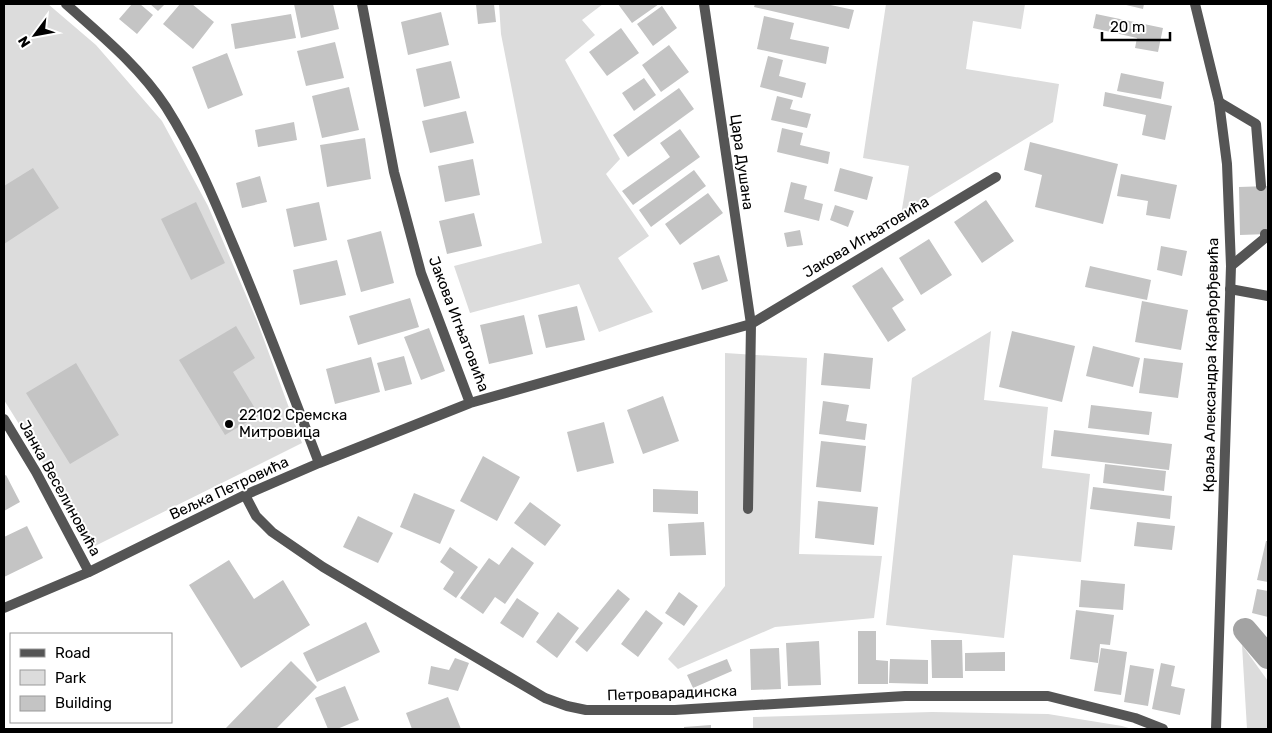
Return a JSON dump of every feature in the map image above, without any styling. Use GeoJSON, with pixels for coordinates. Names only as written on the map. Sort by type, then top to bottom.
{"type":"FeatureCollection","features":[{"type":"Feature","properties":{"kind":"street"},"geometry":{"type":"LineString","coordinates":[[66,4],[105,38],[144,78],[165,106],[184,140],[207,184],[262,314],[319,463]]}},
{"type":"Feature","properties":{"kind":"street","name":"Јакова Игњатовића"},"geometry":{"type":"LineString","coordinates":[[362,4],[394,172],[416,254],[470,403],[750,324],[996,177]]}},
{"type":"Feature","properties":{"kind":"street","name":"Цара Душана"},"geometry":{"type":"LineString","coordinates":[[704,4],[750,324]]}},
{"type":"Feature","properties":{"kind":"street","name":"Краља Александра Карађорђевића"},"geometry":{"type":"LineString","coordinates":[[1195,4],[1219,102],[1227,164],[1231,266],[1216,729]]}},
{"type":"Feature","properties":{"kind":"street"},"geometry":{"type":"LineString","coordinates":[[1219,102],[1256,124],[1261,186]]}},
{"type":"Feature","properties":{"kind":"street"},"geometry":{"type":"LineString","coordinates":[[1231,266],[1265,238],[1265,234]]}},
{"type":"Feature","properties":{"kind":"street"},"geometry":{"type":"LineString","coordinates":[[1230,288],[1268,296]]}},
{"type":"Feature","properties":{"kind":"street"},"geometry":{"type":"LineString","coordinates":[[748,509],[750,324]]}},
{"type":"Feature","properties":{"kind":"street","name":"Вељка Петровића"},"geometry":{"type":"LineString","coordinates":[[4,608],[89,572],[245,495],[319,463],[470,403]]}},
{"type":"Feature","properties":{"kind":"street","name":"Јанка Веселиновића"},"geometry":{"type":"LineString","coordinates":[[4,419],[36,472],[89,572]]}},
{"type":"Feature","properties":{"kind":"street","name":"Петроварадинска"},"geometry":{"type":"LineString","coordinates":[[245,495],[256,516],[272,532],[323,567],[546,698],[567,706],[586,710],[675,710],[905,696],[1048,696],[1135,718],[1163,729]]}},
{"type":"Feature","properties":{"kind":"green space"},"geometry":{"type":"Polygon","coordinates":[[[4,4],[48,4],[96,45],[162,121],[208,206],[257,321],[302,443],[95,546],[4,400],[4,4]]]}},
{"type":"Feature","properties":{"kind":"green space"},"geometry":{"type":"Polygon","coordinates":[[[499,4],[603,4],[582,20],[595,35],[565,60],[620,159],[606,174],[649,236],[618,258],[653,312],[599,332],[579,284],[470,313],[454,266],[542,243],[501,34],[499,4]]]}},
{"type":"Feature","properties":{"kind":"green space"},"geometry":{"type":"Polygon","coordinates":[[[886,4],[1025,4],[1021,29],[973,21],[966,69],[1059,84],[1053,122],[901,215],[909,166],[863,158],[886,4]]]}},
{"type":"Feature","properties":{"kind":"green space"},"geometry":{"type":"Polygon","coordinates":[[[991,331],[984,400],[1048,407],[1042,468],[1090,474],[1081,562],[1013,555],[1004,638],[886,625],[912,378],[991,331]]]}},
{"type":"Feature","properties":{"kind":"green space"},"geometry":{"type":"Polygon","coordinates":[[[725,353],[807,358],[799,554],[882,556],[874,618],[775,627],[678,669],[668,659],[725,586],[725,353]]]}},
{"type":"Feature","properties":{"kind":"green space"},"geometry":{"type":"Polygon","coordinates":[[[1242,645],[1268,681],[1268,729],[1247,729],[1242,645]]]}},
{"type":"Feature","properties":{"kind":"green space"},"geometry":{"type":"Polygon","coordinates":[[[932,712],[1048,714],[1132,729],[753,729],[753,717],[932,712]]]}},
{"type":"Feature","properties":{"kind":"building"},"geometry":{"type":"Polygon","coordinates":[[[132,4],[140,4],[153,15],[137,34],[119,19],[132,4]]]}},
{"type":"Feature","properties":{"kind":"building"},"geometry":{"type":"Polygon","coordinates":[[[150,4],[165,4],[158,11],[150,4]]]}},
{"type":"Feature","properties":{"kind":"building"},"geometry":{"type":"Polygon","coordinates":[[[180,4],[192,4],[214,22],[193,49],[163,24],[180,4]]]}},
{"type":"Feature","properties":{"kind":"building"},"geometry":{"type":"Polygon","coordinates":[[[294,4],[333,4],[339,29],[301,38],[294,4]]]}},
{"type":"Feature","properties":{"kind":"building"},"geometry":{"type":"Polygon","coordinates":[[[476,4],[494,4],[496,22],[478,24],[476,4]]]}},
{"type":"Feature","properties":{"kind":"building"},"geometry":{"type":"Polygon","coordinates":[[[618,4],[659,4],[632,23],[618,4]]]}},
{"type":"Feature","properties":{"kind":"building"},"geometry":{"type":"Polygon","coordinates":[[[755,4],[826,4],[854,10],[849,29],[754,7],[755,4]]]}},
{"type":"Feature","properties":{"kind":"building"},"geometry":{"type":"Polygon","coordinates":[[[1122,4],[1144,4],[1143,9],[1122,4]]]}},
{"type":"Feature","properties":{"kind":"building"},"geometry":{"type":"Polygon","coordinates":[[[662,6],[677,28],[653,46],[637,24],[662,6]]]}},
{"type":"Feature","properties":{"kind":"building"},"geometry":{"type":"Polygon","coordinates":[[[441,12],[449,45],[408,55],[401,22],[441,12]]]}},
{"type":"Feature","properties":{"kind":"building"},"geometry":{"type":"Polygon","coordinates":[[[291,14],[296,38],[235,49],[231,24],[291,14]]]}},
{"type":"Feature","properties":{"kind":"building"},"geometry":{"type":"Polygon","coordinates":[[[1096,14],[1163,28],[1158,52],[1135,48],[1137,38],[1093,28],[1096,14]]]}},
{"type":"Feature","properties":{"kind":"building"},"geometry":{"type":"Polygon","coordinates":[[[764,16],[794,23],[790,39],[829,47],[826,64],[757,49],[764,16]]]}},
{"type":"Feature","properties":{"kind":"building"},"geometry":{"type":"Polygon","coordinates":[[[621,28],[639,53],[607,76],[589,52],[621,28]]]}},
{"type":"Feature","properties":{"kind":"building"},"geometry":{"type":"Polygon","coordinates":[[[335,42],[344,78],[306,86],[297,51],[335,42]]]}},
{"type":"Feature","properties":{"kind":"building"},"geometry":{"type":"Polygon","coordinates":[[[669,45],[689,72],[661,92],[642,65],[669,45]]]}},
{"type":"Feature","properties":{"kind":"building"},"geometry":{"type":"Polygon","coordinates":[[[227,53],[243,95],[208,109],[192,67],[227,53]]]}},
{"type":"Feature","properties":{"kind":"building"},"geometry":{"type":"Polygon","coordinates":[[[768,56],[783,60],[779,76],[806,83],[802,98],[760,87],[768,56]]]}},
{"type":"Feature","properties":{"kind":"building"},"geometry":{"type":"Polygon","coordinates":[[[451,61],[460,98],[424,107],[416,69],[451,61]]]}},
{"type":"Feature","properties":{"kind":"building"},"geometry":{"type":"Polygon","coordinates":[[[1121,73],[1164,82],[1161,99],[1117,91],[1121,73]]]}},
{"type":"Feature","properties":{"kind":"building"},"geometry":{"type":"Polygon","coordinates":[[[644,78],[656,95],[634,111],[622,93],[644,78]]]}},
{"type":"Feature","properties":{"kind":"building"},"geometry":{"type":"Polygon","coordinates":[[[349,87],[359,130],[322,138],[312,96],[349,87]]]}},
{"type":"Feature","properties":{"kind":"building"},"geometry":{"type":"Polygon","coordinates":[[[679,88],[694,109],[628,157],[613,135],[679,88]]]}},
{"type":"Feature","properties":{"kind":"building"},"geometry":{"type":"Polygon","coordinates":[[[1105,92],[1172,106],[1165,140],[1142,135],[1146,115],[1103,106],[1105,92]]]}},
{"type":"Feature","properties":{"kind":"building"},"geometry":{"type":"Polygon","coordinates":[[[777,96],[793,100],[790,109],[811,114],[807,128],[771,120],[777,96]]]}},
{"type":"Feature","properties":{"kind":"building"},"geometry":{"type":"Polygon","coordinates":[[[466,111],[474,143],[430,153],[422,121],[466,111]]]}},
{"type":"Feature","properties":{"kind":"building"},"geometry":{"type":"Polygon","coordinates":[[[294,122],[297,140],[258,147],[255,130],[294,122]]]}},
{"type":"Feature","properties":{"kind":"building"},"geometry":{"type":"Polygon","coordinates":[[[782,128],[803,133],[800,145],[830,152],[828,164],[777,152],[782,128]]]}},
{"type":"Feature","properties":{"kind":"building"},"geometry":{"type":"Polygon","coordinates":[[[680,129],[700,157],[633,205],[622,191],[670,157],[660,143],[680,129]]]}},
{"type":"Feature","properties":{"kind":"building"},"geometry":{"type":"Polygon","coordinates":[[[365,138],[371,179],[327,187],[320,145],[365,138]]]}},
{"type":"Feature","properties":{"kind":"building"},"geometry":{"type":"Polygon","coordinates":[[[1030,142],[1118,164],[1103,224],[1035,207],[1042,175],[1024,170],[1030,142]]]}},
{"type":"Feature","properties":{"kind":"building"},"geometry":{"type":"Polygon","coordinates":[[[473,159],[480,195],[445,202],[438,166],[473,159]]]}},
{"type":"Feature","properties":{"kind":"building"},"geometry":{"type":"Polygon","coordinates":[[[33,168],[59,208],[4,244],[4,186],[33,168]]]}},
{"type":"Feature","properties":{"kind":"building"},"geometry":{"type":"Polygon","coordinates":[[[840,168],[873,177],[867,200],[834,191],[840,168]]]}},
{"type":"Feature","properties":{"kind":"building"},"geometry":{"type":"Polygon","coordinates":[[[694,170],[706,186],[651,227],[639,210],[694,170]]]}},
{"type":"Feature","properties":{"kind":"building"},"geometry":{"type":"Polygon","coordinates":[[[1121,174],[1177,185],[1170,219],[1146,215],[1148,201],[1117,196],[1121,174]]]}},
{"type":"Feature","properties":{"kind":"building"},"geometry":{"type":"Polygon","coordinates":[[[260,176],[267,202],[242,208],[236,183],[260,176]]]}},
{"type":"Feature","properties":{"kind":"building"},"geometry":{"type":"Polygon","coordinates":[[[791,182],[807,186],[804,199],[823,204],[819,221],[784,212],[791,182]]]}},
{"type":"Feature","properties":{"kind":"building"},"geometry":{"type":"Polygon","coordinates":[[[1268,186],[1268,234],[1240,235],[1239,187],[1268,186]]]}},
{"type":"Feature","properties":{"kind":"building"},"geometry":{"type":"Polygon","coordinates":[[[708,193],[723,213],[680,245],[665,224],[708,193]]]}},
{"type":"Feature","properties":{"kind":"building"},"geometry":{"type":"Polygon","coordinates":[[[986,200],[1014,241],[982,263],[954,222],[986,200]]]}},
{"type":"Feature","properties":{"kind":"building"},"geometry":{"type":"Polygon","coordinates":[[[196,202],[225,263],[191,280],[161,219],[196,202]]]}},
{"type":"Feature","properties":{"kind":"building"},"geometry":{"type":"Polygon","coordinates":[[[319,202],[327,240],[294,247],[286,209],[319,202]]]}},
{"type":"Feature","properties":{"kind":"building"},"geometry":{"type":"Polygon","coordinates":[[[835,205],[854,211],[848,227],[830,220],[835,205]]]}},
{"type":"Feature","properties":{"kind":"building"},"geometry":{"type":"Polygon","coordinates":[[[474,213],[482,246],[447,254],[439,221],[474,213]]]}},
{"type":"Feature","properties":{"kind":"building"},"geometry":{"type":"Polygon","coordinates":[[[800,230],[803,245],[787,247],[784,233],[800,230]]]}},
{"type":"Feature","properties":{"kind":"building"},"geometry":{"type":"Polygon","coordinates":[[[381,231],[394,283],[361,292],[347,240],[381,231]]]}},
{"type":"Feature","properties":{"kind":"building"},"geometry":{"type":"Polygon","coordinates":[[[929,239],[952,275],[921,295],[899,258],[929,239]]]}},
{"type":"Feature","properties":{"kind":"building"},"geometry":{"type":"Polygon","coordinates":[[[1161,246],[1187,251],[1182,276],[1157,270],[1161,246]]]}},
{"type":"Feature","properties":{"kind":"building"},"geometry":{"type":"Polygon","coordinates":[[[719,255],[728,281],[702,290],[693,263],[719,255]]]}},
{"type":"Feature","properties":{"kind":"building"},"geometry":{"type":"Polygon","coordinates":[[[337,260],[346,295],[300,305],[293,270],[337,260]]]}},
{"type":"Feature","properties":{"kind":"building"},"geometry":{"type":"Polygon","coordinates":[[[1090,266],[1151,280],[1147,300],[1085,287],[1090,266]]]}},
{"type":"Feature","properties":{"kind":"building"},"geometry":{"type":"Polygon","coordinates":[[[882,267],[904,300],[892,308],[906,330],[888,342],[852,286],[882,267]]]}},
{"type":"Feature","properties":{"kind":"building"},"geometry":{"type":"Polygon","coordinates":[[[410,298],[419,327],[358,345],[349,316],[410,298]]]}},
{"type":"Feature","properties":{"kind":"building"},"geometry":{"type":"Polygon","coordinates":[[[1142,301],[1188,310],[1181,350],[1135,342],[1142,301]]]}},
{"type":"Feature","properties":{"kind":"building"},"geometry":{"type":"Polygon","coordinates":[[[577,306],[585,340],[546,348],[538,315],[577,306]]]}},
{"type":"Feature","properties":{"kind":"building"},"geometry":{"type":"Polygon","coordinates":[[[524,315],[533,354],[489,364],[480,325],[524,315]]]}},
{"type":"Feature","properties":{"kind":"building"},"geometry":{"type":"Polygon","coordinates":[[[236,326],[255,358],[233,372],[259,415],[225,435],[179,360],[236,326]]]}},
{"type":"Feature","properties":{"kind":"building"},"geometry":{"type":"Polygon","coordinates":[[[429,328],[445,371],[421,380],[404,337],[429,328]]]}},
{"type":"Feature","properties":{"kind":"building"},"geometry":{"type":"Polygon","coordinates":[[[1012,331],[1075,346],[1062,402],[999,387],[1012,331]]]}},
{"type":"Feature","properties":{"kind":"building"},"geometry":{"type":"Polygon","coordinates":[[[1093,346],[1140,358],[1133,387],[1086,376],[1093,346]]]}},
{"type":"Feature","properties":{"kind":"building"},"geometry":{"type":"Polygon","coordinates":[[[824,353],[873,358],[870,389],[821,385],[824,353]]]}},
{"type":"Feature","properties":{"kind":"building"},"geometry":{"type":"Polygon","coordinates":[[[404,356],[412,384],[385,391],[377,363],[404,356]]]}},
{"type":"Feature","properties":{"kind":"building"},"geometry":{"type":"Polygon","coordinates":[[[371,357],[380,392],[335,404],[326,369],[371,357]]]}},
{"type":"Feature","properties":{"kind":"building"},"geometry":{"type":"Polygon","coordinates":[[[1144,358],[1183,363],[1178,398],[1139,393],[1144,358]]]}},
{"type":"Feature","properties":{"kind":"building"},"geometry":{"type":"Polygon","coordinates":[[[76,363],[119,435],[70,464],[26,393],[76,363]]]}},
{"type":"Feature","properties":{"kind":"building"},"geometry":{"type":"Polygon","coordinates":[[[663,396],[679,441],[643,454],[627,410],[663,396]]]}},
{"type":"Feature","properties":{"kind":"building"},"geometry":{"type":"Polygon","coordinates":[[[823,401],[849,405],[846,421],[867,424],[865,440],[819,434],[823,401]]]}},
{"type":"Feature","properties":{"kind":"building"},"geometry":{"type":"Polygon","coordinates":[[[1091,405],[1152,412],[1149,435],[1088,428],[1091,405]]]}},
{"type":"Feature","properties":{"kind":"building"},"geometry":{"type":"Polygon","coordinates":[[[604,422],[614,463],[577,472],[567,432],[604,422]]]}},
{"type":"Feature","properties":{"kind":"building"},"geometry":{"type":"Polygon","coordinates":[[[1054,430],[1172,444],[1169,470],[1051,456],[1054,430]]]}},
{"type":"Feature","properties":{"kind":"building"},"geometry":{"type":"Polygon","coordinates":[[[821,441],[866,446],[861,492],[816,487],[821,441]]]}},
{"type":"Feature","properties":{"kind":"building"},"geometry":{"type":"Polygon","coordinates":[[[483,456],[520,477],[497,521],[460,501],[483,456]]]}},
{"type":"Feature","properties":{"kind":"building"},"geometry":{"type":"Polygon","coordinates":[[[1105,464],[1166,471],[1164,491],[1103,483],[1105,464]]]}},
{"type":"Feature","properties":{"kind":"building"},"geometry":{"type":"Polygon","coordinates":[[[6,475],[20,502],[4,511],[4,476],[6,475]]]}},
{"type":"Feature","properties":{"kind":"building"},"geometry":{"type":"Polygon","coordinates":[[[1093,487],[1172,496],[1170,519],[1090,509],[1093,487]]]}},
{"type":"Feature","properties":{"kind":"building"},"geometry":{"type":"Polygon","coordinates":[[[653,489],[698,491],[698,514],[653,512],[653,489]]]}},
{"type":"Feature","properties":{"kind":"building"},"geometry":{"type":"Polygon","coordinates":[[[414,493],[455,510],[440,544],[400,527],[414,493]]]}},
{"type":"Feature","properties":{"kind":"building"},"geometry":{"type":"Polygon","coordinates":[[[818,501],[878,507],[874,545],[815,538],[818,501]]]}},
{"type":"Feature","properties":{"kind":"building"},"geometry":{"type":"Polygon","coordinates":[[[530,502],[561,525],[545,546],[514,523],[530,502]]]}},
{"type":"Feature","properties":{"kind":"building"},"geometry":{"type":"Polygon","coordinates":[[[358,516],[393,533],[378,563],[343,547],[358,516]]]}},
{"type":"Feature","properties":{"kind":"building"},"geometry":{"type":"Polygon","coordinates":[[[704,522],[706,555],[670,556],[668,524],[704,522]]]}},
{"type":"Feature","properties":{"kind":"building"},"geometry":{"type":"Polygon","coordinates":[[[1137,522],[1175,526],[1172,550],[1134,546],[1137,522]]]}},
{"type":"Feature","properties":{"kind":"building"},"geometry":{"type":"Polygon","coordinates":[[[27,526],[43,558],[4,577],[4,537],[27,526]]]}},
{"type":"Feature","properties":{"kind":"building"},"geometry":{"type":"Polygon","coordinates":[[[1266,541],[1268,541],[1268,582],[1257,580],[1266,541]]]}},
{"type":"Feature","properties":{"kind":"building"},"geometry":{"type":"Polygon","coordinates":[[[450,547],[478,567],[456,598],[443,589],[454,572],[440,562],[450,547]]]}},
{"type":"Feature","properties":{"kind":"building"},"geometry":{"type":"Polygon","coordinates":[[[512,547],[534,563],[505,604],[495,597],[483,614],[460,598],[489,558],[499,565],[512,547]]]}},
{"type":"Feature","properties":{"kind":"building"},"geometry":{"type":"Polygon","coordinates":[[[229,560],[254,599],[283,580],[310,625],[241,668],[189,585],[229,560]]]}},
{"type":"Feature","properties":{"kind":"building"},"geometry":{"type":"Polygon","coordinates":[[[1081,580],[1125,584],[1123,610],[1079,607],[1081,580]]]}},
{"type":"Feature","properties":{"kind":"building"},"geometry":{"type":"Polygon","coordinates":[[[618,589],[630,599],[587,652],[575,642],[618,589]]]}},
{"type":"Feature","properties":{"kind":"building"},"geometry":{"type":"Polygon","coordinates":[[[1257,589],[1268,591],[1268,617],[1252,613],[1257,589]]]}},
{"type":"Feature","properties":{"kind":"building"},"geometry":{"type":"Polygon","coordinates":[[[679,592],[698,606],[684,626],[665,613],[679,592]]]}},
{"type":"Feature","properties":{"kind":"building"},"geometry":{"type":"Polygon","coordinates":[[[517,598],[539,613],[523,638],[500,623],[517,598]]]}},
{"type":"Feature","properties":{"kind":"building"},"geometry":{"type":"Polygon","coordinates":[[[646,610],[663,623],[638,657],[621,644],[646,610]]]}},
{"type":"Feature","properties":{"kind":"building"},"geometry":{"type":"Polygon","coordinates":[[[1076,610],[1114,615],[1110,645],[1100,644],[1098,663],[1070,659],[1076,610]]]}},
{"type":"Feature","properties":{"kind":"building"},"geometry":{"type":"Polygon","coordinates":[[[558,612],[579,628],[557,658],[536,642],[558,612]]]}},
{"type":"Feature","properties":{"kind":"building"},"geometry":{"type":"Polygon","coordinates":[[[366,622],[380,652],[317,682],[303,653],[366,622]]]}},
{"type":"Feature","properties":{"kind":"building"},"geometry":{"type":"Polygon","coordinates":[[[858,631],[876,631],[876,660],[888,661],[888,684],[858,684],[858,631]]]}},
{"type":"Feature","properties":{"kind":"building"},"geometry":{"type":"Polygon","coordinates":[[[931,640],[962,640],[963,678],[932,678],[931,640]]]}},
{"type":"Feature","properties":{"kind":"building"},"geometry":{"type":"Polygon","coordinates":[[[819,641],[821,685],[788,686],[786,643],[819,641]]]}},
{"type":"Feature","properties":{"kind":"building"},"geometry":{"type":"Polygon","coordinates":[[[779,648],[781,689],[751,690],[750,649],[779,648]]]}},
{"type":"Feature","properties":{"kind":"building"},"geometry":{"type":"Polygon","coordinates":[[[1101,648],[1127,652],[1121,695],[1094,691],[1101,648]]]}},
{"type":"Feature","properties":{"kind":"building"},"geometry":{"type":"Polygon","coordinates":[[[1005,652],[1005,671],[965,671],[965,653],[1005,652]]]}},
{"type":"Feature","properties":{"kind":"building"},"geometry":{"type":"Polygon","coordinates":[[[455,658],[469,663],[458,691],[428,684],[431,666],[449,670],[455,658]]]}},
{"type":"Feature","properties":{"kind":"building"},"geometry":{"type":"Polygon","coordinates":[[[727,659],[732,671],[693,688],[687,675],[727,659]]]}},
{"type":"Feature","properties":{"kind":"building"},"geometry":{"type":"Polygon","coordinates":[[[890,659],[928,660],[928,684],[889,683],[890,659]]]}},
{"type":"Feature","properties":{"kind":"building"},"geometry":{"type":"Polygon","coordinates":[[[291,661],[317,687],[276,729],[225,729],[291,661]]]}},
{"type":"Feature","properties":{"kind":"building"},"geometry":{"type":"Polygon","coordinates":[[[1161,663],[1175,666],[1171,686],[1185,689],[1180,715],[1152,709],[1161,663]]]}},
{"type":"Feature","properties":{"kind":"building"},"geometry":{"type":"Polygon","coordinates":[[[1130,665],[1154,669],[1148,706],[1124,702],[1130,665]]]}},
{"type":"Feature","properties":{"kind":"building"},"geometry":{"type":"Polygon","coordinates":[[[345,686],[359,720],[337,729],[328,729],[315,698],[345,686]]]}},
{"type":"Feature","properties":{"kind":"building"},"geometry":{"type":"Polygon","coordinates":[[[448,697],[461,729],[412,729],[406,713],[448,697]]]}},
{"type":"Feature","properties":{"kind":"building"},"geometry":{"type":"Polygon","coordinates":[[[711,725],[711,729],[684,729],[684,727],[711,725]]]}},
{"type":"Feature","properties":{"kind":"waterway"},"geometry":{"type":"LineString","coordinates":[[1245,630],[1268,657]]}},
{"type":"Feature","properties":{"kind":"place","name":"22102 Сремска Митровица"},"geometry":{"type":"Point","coordinates":[229,424]}}]}
